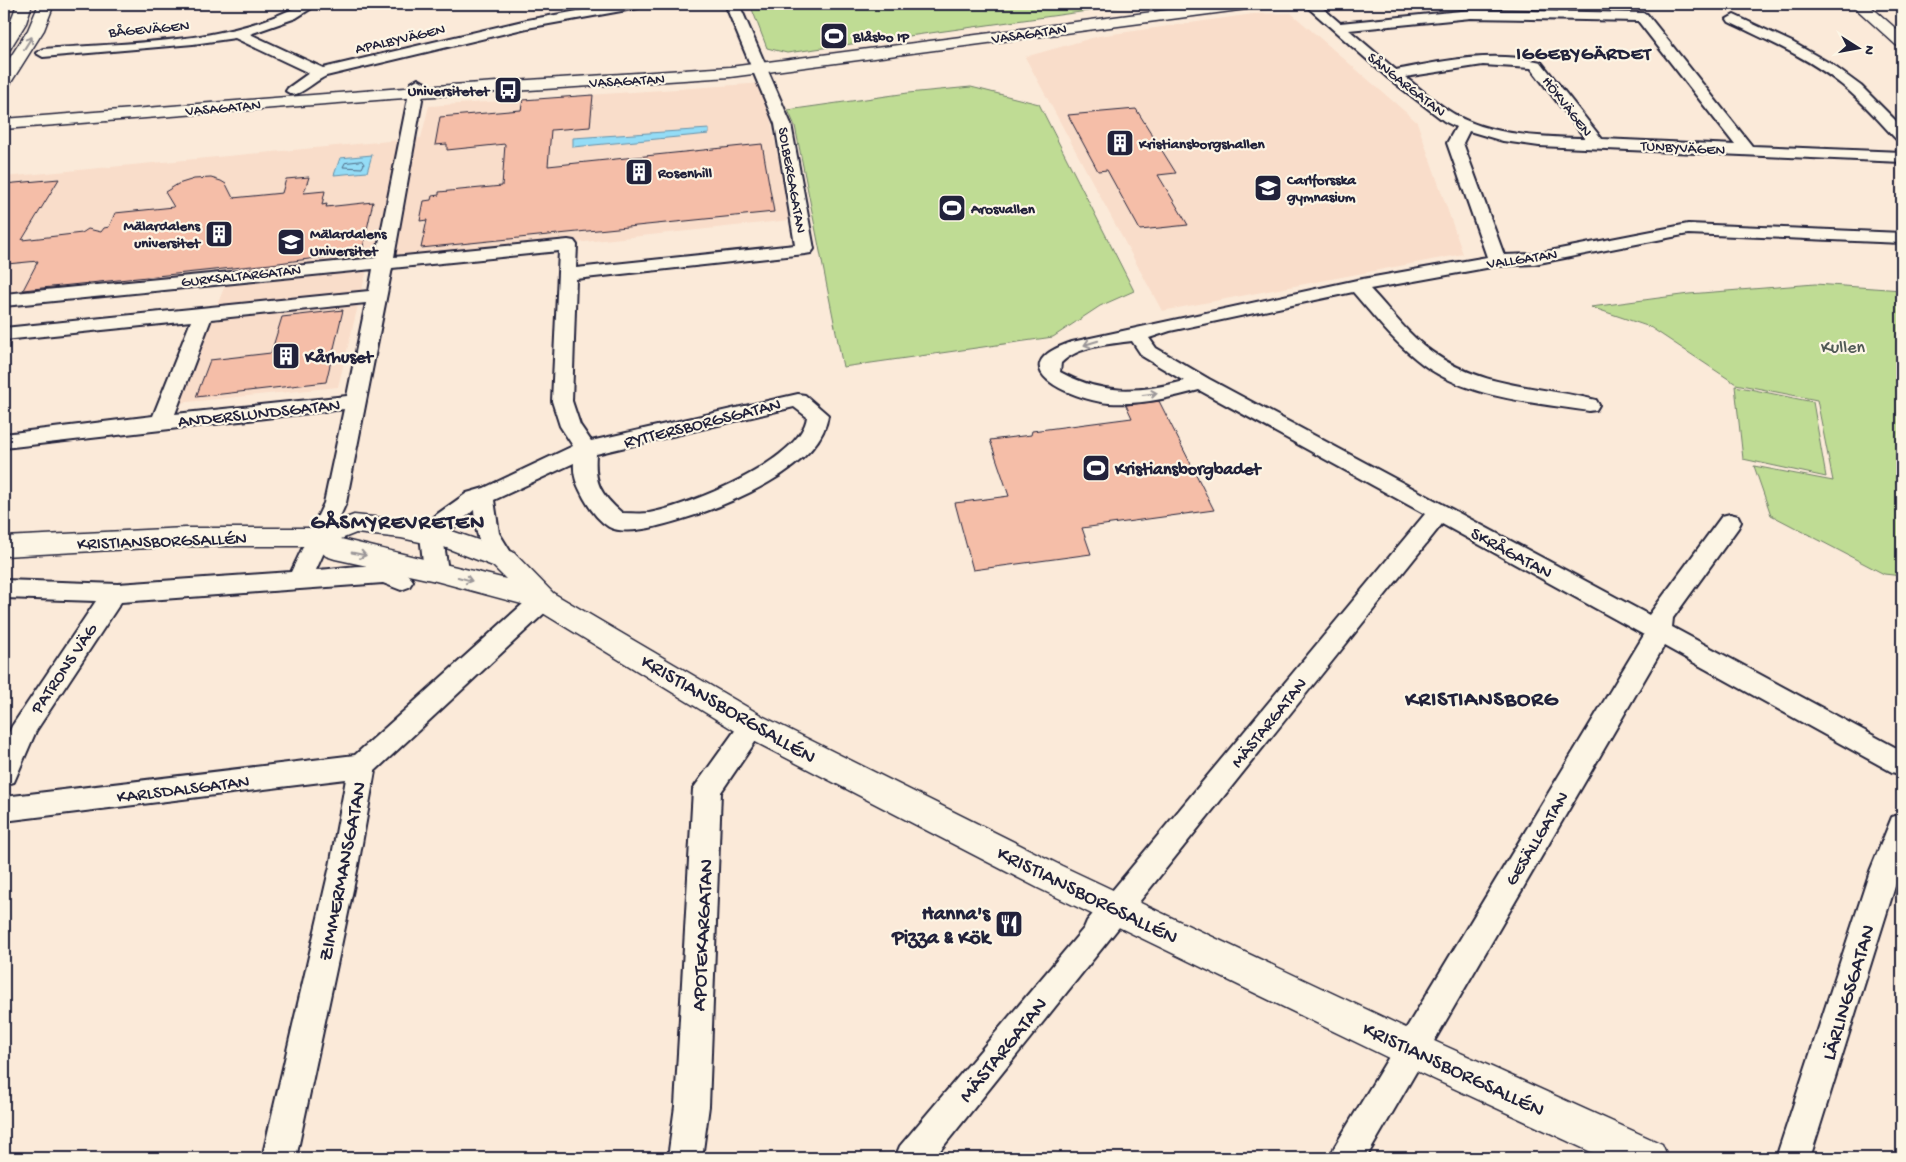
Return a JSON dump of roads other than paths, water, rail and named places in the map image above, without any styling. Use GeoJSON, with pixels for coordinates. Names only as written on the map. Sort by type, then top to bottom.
{"type":"FeatureCollection","features":[{"type":"Feature","properties":{"kind":"main road"},"geometry":{"type":"LineString","coordinates":[[4,46],[18,23],[24,4]]}},
{"type":"Feature","properties":{"kind":"main road"},"geometry":{"type":"LineString","coordinates":[[4,80],[36,30],[46,4]]}},
{"type":"Feature","properties":{"kind":"main road","name":"VASAGATAN"},"geometry":{"type":"LineString","coordinates":[[4,114],[293,92],[683,77],[1187,4]]}},
{"type":"Feature","properties":{"kind":"main road","name":"VASAGATAN"},"geometry":{"type":"LineString","coordinates":[[757,65],[1247,4]]}},
{"type":"Feature","properties":{"kind":"main road"},"geometry":{"type":"LineString","coordinates":[[1859,4],[1902,42]]}},
{"type":"Feature","properties":{"kind":"main road","name":"VASAGATAN"},"geometry":{"type":"LineString","coordinates":[[4,124],[418,88]]}},
{"type":"Feature","properties":{"kind":"main road","name":"KRISTIANSBORGSALLÉN"},"geometry":{"type":"LineString","coordinates":[[4,547],[185,537],[321,537],[354,524],[437,549],[502,559],[544,600]]}},
{"type":"Feature","properties":{"kind":"main road","name":"KRISTIANSBORGSALLÉN"},"geometry":{"type":"LineString","coordinates":[[321,537],[335,549],[401,572],[437,549]]}},
{"type":"Feature","properties":{"kind":"main road","name":"KRISTIANSBORGSALLÉN"},"geometry":{"type":"LineString","coordinates":[[437,549],[544,600],[753,726],[1102,927],[1410,1048],[1648,1158]]}},
{"type":"Feature","properties":{"kind":"street","name":"BÅGEVÄGEN"},"geometry":{"type":"LineString","coordinates":[[43,53],[206,40],[240,35],[276,22],[311,4]]}},
{"type":"Feature","properties":{"kind":"street","name":"APALBYVÄGEN"},"geometry":{"type":"LineString","coordinates":[[293,92],[308,79],[320,73],[526,24],[638,4]]}},
{"type":"Feature","properties":{"kind":"street","name":"SOLBERGAGATAN"},"geometry":{"type":"LineString","coordinates":[[568,274],[805,249],[783,124],[732,4]]}},
{"type":"Feature","properties":{"kind":"street","name":"SÅNGARGATAN"},"geometry":{"type":"LineString","coordinates":[[1310,4],[1431,105],[1465,125],[1455,143],[1496,261]]}},
{"type":"Feature","properties":{"kind":"street"},"geometry":{"type":"LineString","coordinates":[[1337,27],[1472,14],[1642,17],[1747,150]]}},
{"type":"Feature","properties":{"kind":"street"},"geometry":{"type":"LineString","coordinates":[[1734,19],[1780,42],[1838,75],[1867,99],[1902,136]]}},
{"type":"Feature","properties":{"kind":"street"},"geometry":{"type":"LineString","coordinates":[[240,35],[320,73]]}},
{"type":"Feature","properties":{"kind":"street","name":"HÖKVÄGEN"},"geometry":{"type":"LineString","coordinates":[[1393,75],[1481,62],[1510,61],[1536,65],[1597,143]]}},
{"type":"Feature","properties":{"kind":"street"},"geometry":{"type":"LineString","coordinates":[[299,580],[321,537],[335,503],[357,401],[418,88]]}},
{"type":"Feature","properties":{"kind":"street","name":"TUNBYVÄGEN"},"geometry":{"type":"LineString","coordinates":[[1465,125],[1503,136],[1540,141],[1902,157]]}},
{"type":"Feature","properties":{"kind":"street","name":"VALLGATAN"},"geometry":{"type":"LineString","coordinates":[[1202,383],[1172,391],[1107,398],[1065,384],[1051,375],[1050,366],[1052,358],[1062,352],[1113,336],[1142,333],[1165,326],[1357,286],[1496,261],[1534,259],[1688,229],[1902,238]]}},
{"type":"Feature","properties":{"kind":"street","name":"GURKSALTARGATAN"},"geometry":{"type":"LineString","coordinates":[[4,300],[568,244],[568,274]]}},
{"type":"Feature","properties":{"kind":"street"},"geometry":{"type":"LineString","coordinates":[[568,274],[562,401],[570,426],[586,449]]}},
{"type":"Feature","properties":{"kind":"street"},"geometry":{"type":"LineString","coordinates":[[1357,286],[1423,355],[1448,372],[1480,384],[1588,405]]}},
{"type":"Feature","properties":{"kind":"street"},"geometry":{"type":"LineString","coordinates":[[4,334],[204,312],[376,296]]}},
{"type":"Feature","properties":{"kind":"street","name":"ANDERSLUNDSGATAN"},"geometry":{"type":"LineString","coordinates":[[160,422],[204,312]]}},
{"type":"Feature","properties":{"kind":"street","name":"SKRÅGATAN"},"geometry":{"type":"LineString","coordinates":[[1142,333],[1149,352],[1202,383],[1902,764]]}},
{"type":"Feature","properties":{"kind":"street","name":"RYTTERSBORGSGATAN"},"geometry":{"type":"LineString","coordinates":[[437,549],[489,498],[586,449],[798,400],[818,415],[819,423],[814,433],[792,454],[742,488],[677,513],[646,521],[617,521],[599,505],[584,476],[586,449]]}},
{"type":"Feature","properties":{"kind":"street","name":"ANDERSLUNDSGATAN"},"geometry":{"type":"LineString","coordinates":[[4,441],[357,401]]}},
{"type":"Feature","properties":{"kind":"street"},"geometry":{"type":"LineString","coordinates":[[489,498],[486,532],[491,546],[502,559]]}},
{"type":"Feature","properties":{"kind":"street","name":"MÄSTARGATAN"},"geometry":{"type":"LineString","coordinates":[[912,1158],[1438,513]]}},
{"type":"Feature","properties":{"kind":"street","name":"GESÄLLGATAN"},"geometry":{"type":"LineString","coordinates":[[1347,1158],[1410,1048],[1659,632],[1661,616],[1730,522]]}},
{"type":"Feature","properties":{"kind":"street","name":"KRISTIANSBORGSALLÉN"},"geometry":{"type":"LineString","coordinates":[[4,589],[114,593],[401,572]]}},
{"type":"Feature","properties":{"kind":"street","name":"PATRONS VÄG"},"geometry":{"type":"LineString","coordinates":[[4,774],[25,726],[114,593]]}},
{"type":"Feature","properties":{"kind":"street","name":"ZIMMERMANSGATAN"},"geometry":{"type":"LineString","coordinates":[[279,1158],[344,866],[362,766],[544,600]]}},
{"type":"Feature","properties":{"kind":"street","name":"APOTEKARGATAN"},"geometry":{"type":"LineString","coordinates":[[685,1158],[692,1106],[707,789],[753,726]]}},
{"type":"Feature","properties":{"kind":"street","name":"KARLSDALSGATAN"},"geometry":{"type":"LineString","coordinates":[[4,809],[362,766]]}},
{"type":"Feature","properties":{"kind":"street","name":"LÄRLINGSGATAN"},"geometry":{"type":"LineString","coordinates":[[1793,1158],[1885,871],[1902,826]]}},
{"type":"Feature","properties":{"kind":"water"},"geometry":{"type":"Polygon","coordinates":[[[709,129],[709,134],[573,147],[573,138],[709,129]]]}},
{"type":"Feature","properties":{"kind":"water"},"geometry":{"type":"Polygon","coordinates":[[[372,155],[367,172],[334,175],[340,158],[372,155]]]}},
{"type":"Feature","properties":{"kind":"place","name":"Blåsbo IP"},"geometry":{"type":"Point","coordinates":[834,36]}},
{"type":"Feature","properties":{"kind":"place","name":"Universitetet"},"geometry":{"type":"Point","coordinates":[508,90]}},
{"type":"Feature","properties":{"kind":"place","name":"Kristiansborgshallen"},"geometry":{"type":"Point","coordinates":[1120,143]}},
{"type":"Feature","properties":{"kind":"place","name":"Rosenhill"},"geometry":{"type":"Point","coordinates":[639,172]}},
{"type":"Feature","properties":{"kind":"place","name":"Carlforsska gymnasium"},"geometry":{"type":"Point","coordinates":[1268,188]}},
{"type":"Feature","properties":{"kind":"place","name":"Arosvallen"},"geometry":{"type":"Point","coordinates":[952,208]}},
{"type":"Feature","properties":{"kind":"place","name":"Mälardalens universitet"},"geometry":{"type":"Point","coordinates":[219,234]}},
{"type":"Feature","properties":{"kind":"place","name":"Mälardalens Universitet"},"geometry":{"type":"Point","coordinates":[291,242]}},
{"type":"Feature","properties":{"kind":"place","name":"Kårhuset"},"geometry":{"type":"Point","coordinates":[286,356]}},
{"type":"Feature","properties":{"kind":"place","name":"Kristiansborgbadet"},"geometry":{"type":"Point","coordinates":[1096,468]}},
{"type":"Feature","properties":{"kind":"place","name":"Hanna's Pizza & Kök"},"geometry":{"type":"Point","coordinates":[1009,924]}},
{"type":"Feature","properties":{"kind":"district","name":"IGGEBYGÄRDET"},"geometry":{"type":"Point","coordinates":[1584,52]}},
{"type":"Feature","properties":{"kind":"district","name":"GÅSMYREVRETEN"},"geometry":{"type":"Point","coordinates":[398,520]}},
{"type":"Feature","properties":{"kind":"district","name":"KRISTIANSBORG"},"geometry":{"type":"Point","coordinates":[1482,697]}},
{"type":"Feature","properties":{"kind":"park label","name":"Kullen"},"geometry":{"type":"Point","coordinates":[1843,346]}}]}
